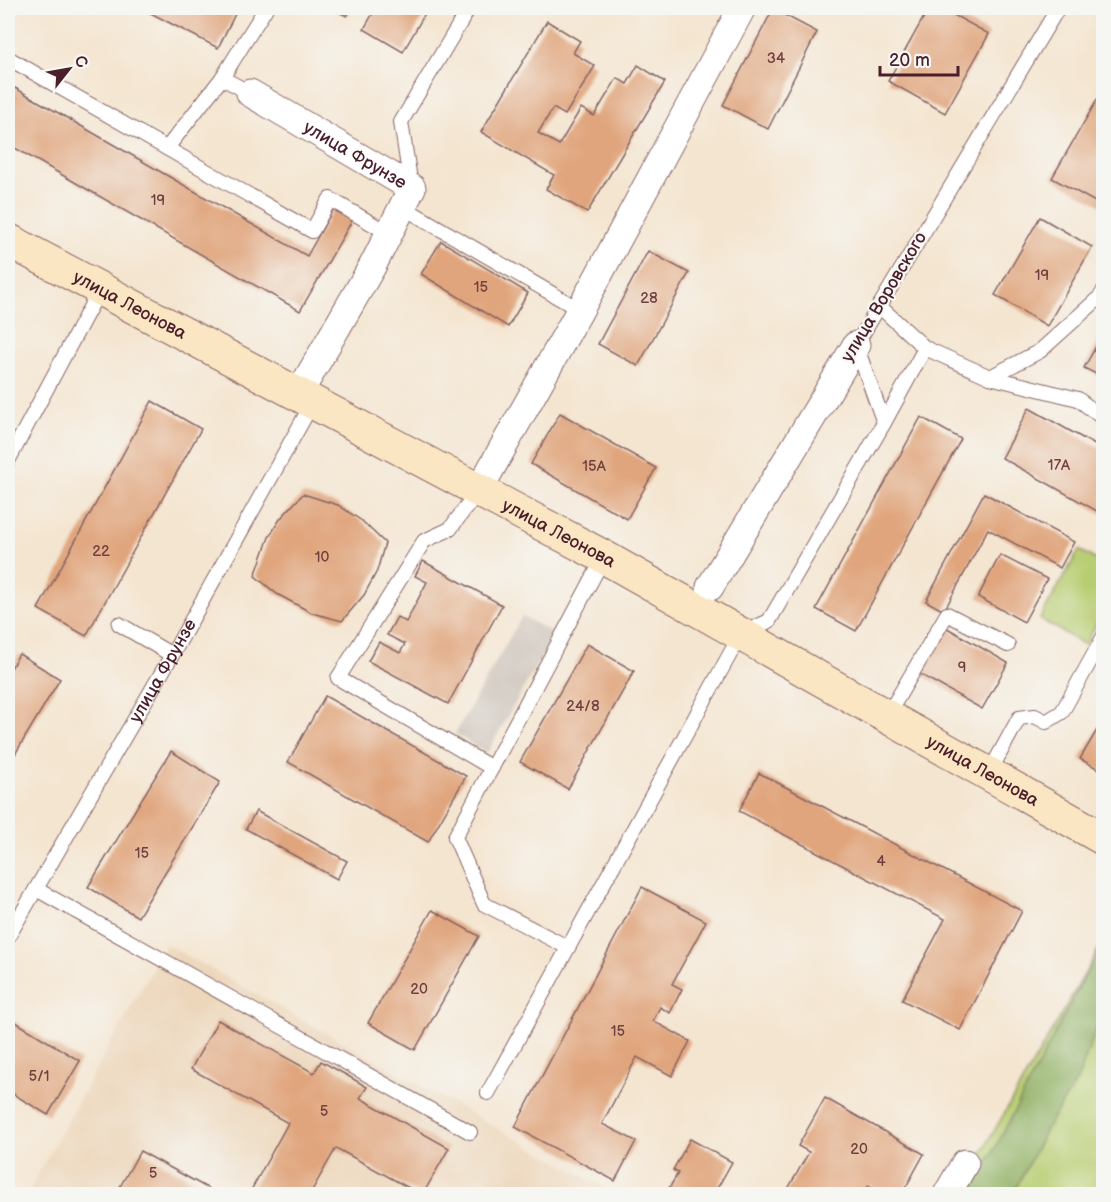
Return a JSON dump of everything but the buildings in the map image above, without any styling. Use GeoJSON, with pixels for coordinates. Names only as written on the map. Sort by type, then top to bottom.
{"type":"FeatureCollection","features":[{"type":"Feature","properties":{"kind":"main road","name":"улица Леонова"},"geometry":{"type":"LineString","coordinates":[[8,240],[604,557],[1104,839]]}},
{"type":"Feature","properties":{"kind":"street"},"geometry":{"type":"LineString","coordinates":[[479,490],[580,310],[742,8]]}},
{"type":"Feature","properties":{"kind":"street","name":"улица Фрунзе"},"geometry":{"type":"LineString","coordinates":[[250,93],[407,197],[306,398]]}},
{"type":"Feature","properties":{"kind":"street","name":"улица Воровского"},"geometry":{"type":"LineString","coordinates":[[710,587],[856,345]]}},
{"type":"Feature","properties":{"kind":"street"},"geometry":{"type":"LineString","coordinates":[[947,1194],[965,1163]]}},
{"type":"Feature","properties":{"kind":"lane"},"geometry":{"type":"LineString","coordinates":[[167,148],[222,78],[266,8]]}},
{"type":"Feature","properties":{"kind":"lane"},"geometry":{"type":"LineString","coordinates":[[469,8],[401,122],[407,197],[580,310]]}},
{"type":"Feature","properties":{"kind":"lane","name":"улица Воровского"},"geometry":{"type":"LineString","coordinates":[[856,345],[1058,8]]}},
{"type":"Feature","properties":{"kind":"lane"},"geometry":{"type":"LineString","coordinates":[[8,58],[312,231],[330,199],[388,233]]}},
{"type":"Feature","properties":{"kind":"lane"},"geometry":{"type":"LineString","coordinates":[[222,78],[250,93]]}},
{"type":"Feature","properties":{"kind":"lane"},"geometry":{"type":"LineString","coordinates":[[8,461],[100,289]]}},
{"type":"Feature","properties":{"kind":"lane"},"geometry":{"type":"LineString","coordinates":[[990,377],[1040,351],[1101,296],[1104,290]]}},
{"type":"Feature","properties":{"kind":"lane"},"geometry":{"type":"LineString","coordinates":[[879,306],[925,348],[990,377],[1078,399],[1104,419]]}},
{"type":"Feature","properties":{"kind":"lane"},"geometry":{"type":"LineString","coordinates":[[856,345],[884,423]]}},
{"type":"Feature","properties":{"kind":"lane"},"geometry":{"type":"LineString","coordinates":[[488,1093],[741,634],[769,621],[925,348]]}},
{"type":"Feature","properties":{"kind":"lane","name":"улица Фрунзе"},"geometry":{"type":"LineString","coordinates":[[8,937],[172,655],[306,398]]}},
{"type":"Feature","properties":{"kind":"lane"},"geometry":{"type":"LineString","coordinates":[[479,490],[450,530],[424,541],[338,678],[492,768]]}},
{"type":"Feature","properties":{"kind":"lane"},"geometry":{"type":"LineString","coordinates":[[567,947],[484,904],[455,837],[604,557]]}},
{"type":"Feature","properties":{"kind":"lane"},"geometry":{"type":"LineString","coordinates":[[887,716],[947,614],[1008,645]]}},
{"type":"Feature","properties":{"kind":"lane"},"geometry":{"type":"LineString","coordinates":[[119,624],[172,655]]}},
{"type":"Feature","properties":{"kind":"lane"},"geometry":{"type":"LineString","coordinates":[[989,773],[1019,718],[1035,716],[1046,722],[1062,712],[1104,636]]}},
{"type":"Feature","properties":{"kind":"lane"},"geometry":{"type":"LineString","coordinates":[[36,889],[470,1132]]}},
{"type":"Feature","properties":{"kind":"shaded area"},"geometry":{"type":"Polygon","coordinates":[[[522,616],[554,634],[487,753],[455,734],[522,616]]]}},
{"type":"Feature","properties":{"kind":"shaded area"},"geometry":{"type":"Polygon","coordinates":[[[166,944],[605,1188],[602,1194],[27,1194],[166,944]]]}},
{"type":"Feature","properties":{"kind":"green space"},"geometry":{"type":"Polygon","coordinates":[[[1079,550],[1103,564],[1103,612],[1085,645],[1040,619],[1079,550]]]}},
{"type":"Feature","properties":{"kind":"green space"},"geometry":{"type":"Polygon","coordinates":[[[1103,941],[1103,1012],[1077,1081],[1050,1122],[1013,1194],[971,1194],[1103,941]]]}},
{"type":"Feature","properties":{"kind":"green space"},"geometry":{"type":"Polygon","coordinates":[[[1103,942],[1103,1194],[958,1194],[1103,942]]]}}]}
